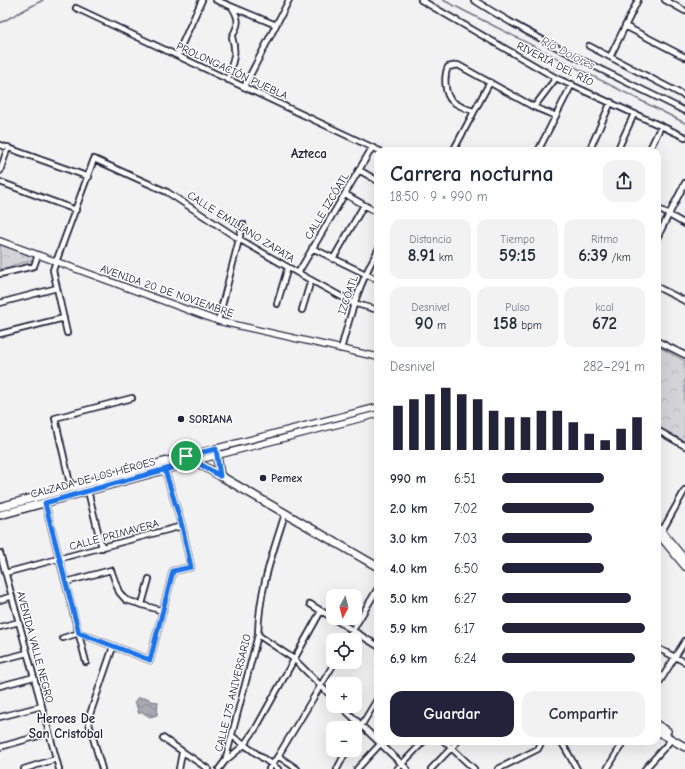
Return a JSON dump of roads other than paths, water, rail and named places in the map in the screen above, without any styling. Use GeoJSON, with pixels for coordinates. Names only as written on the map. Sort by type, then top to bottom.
{"type":"FeatureCollection","features":[{"type":"Feature","properties":{"kind":"main road"},"geometry":{"type":"LineString","coordinates":[[216,452],[220,476]]}},
{"type":"Feature","properties":{"kind":"main road","name":"CALZADA DE LOS HÉROES"},"geometry":{"type":"LineString","coordinates":[[0,507],[186,456]]}},
{"type":"Feature","properties":{"kind":"main road"},"geometry":{"type":"LineString","coordinates":[[186,456],[374,565]]}},
{"type":"Feature","properties":{"kind":"main road","name":"CALZADA DE LOS HÉROES"},"geometry":{"type":"LineString","coordinates":[[0,515],[195,461]]}},
{"type":"Feature","properties":{"kind":"main road"},"geometry":{"type":"LineString","coordinates":[[661,727],[685,741]]}},
{"type":"Feature","properties":{"kind":"main road"},"geometry":{"type":"LineString","coordinates":[[661,733],[685,747]]}},
{"type":"Feature","properties":{"kind":"street"},"geometry":{"type":"LineString","coordinates":[[177,55],[202,0]]}},
{"type":"Feature","properties":{"kind":"street"},"geometry":{"type":"LineString","coordinates":[[216,0],[276,25]]}},
{"type":"Feature","properties":{"kind":"street"},"geometry":{"type":"LineString","coordinates":[[226,4],[232,0]]}},
{"type":"Feature","properties":{"kind":"street"},"geometry":{"type":"LineString","coordinates":[[244,87],[289,0]]}},
{"type":"Feature","properties":{"kind":"street","name":"RIVERIA DEL RÍO"},"geometry":{"type":"LineString","coordinates":[[421,0],[556,78],[685,137]]}},
{"type":"Feature","properties":{"kind":"street","name":"RIVERIA DEL RÍO"},"geometry":{"type":"LineString","coordinates":[[474,0],[543,40],[685,111]]}},
{"type":"Feature","properties":{"kind":"street"},"geometry":{"type":"LineString","coordinates":[[610,56],[638,0]]}},
{"type":"Feature","properties":{"kind":"street"},"geometry":{"type":"LineString","coordinates":[[665,0],[685,11]]}},
{"type":"Feature","properties":{"kind":"street"},"geometry":{"type":"LineString","coordinates":[[228,80],[234,61],[235,48],[232,38],[238,25],[237,15],[232,7]]}},
{"type":"Feature","properties":{"kind":"street","name":"PROLONGACIÓN PUEBLA"},"geometry":{"type":"LineString","coordinates":[[76,8],[372,148]]}},
{"type":"Feature","properties":{"kind":"street"},"geometry":{"type":"LineString","coordinates":[[625,26],[685,57]]}},
{"type":"Feature","properties":{"kind":"street"},"geometry":{"type":"LineString","coordinates":[[588,46],[685,96]]}},
{"type":"Feature","properties":{"kind":"street"},"geometry":{"type":"LineString","coordinates":[[473,111],[452,101],[444,74],[448,67],[458,65],[534,107],[556,116]]}},
{"type":"Feature","properties":{"kind":"street"},"geometry":{"type":"LineString","coordinates":[[534,107],[556,78]]}},
{"type":"Feature","properties":{"kind":"street"},"geometry":{"type":"LineString","coordinates":[[455,147],[473,111],[490,82]]}},
{"type":"Feature","properties":{"kind":"street"},"geometry":{"type":"LineString","coordinates":[[540,147],[572,84]]}},
{"type":"Feature","properties":{"kind":"street"},"geometry":{"type":"LineString","coordinates":[[591,147],[611,102]]}},
{"type":"Feature","properties":{"kind":"street"},"geometry":{"type":"LineString","coordinates":[[619,147],[634,114]]}},
{"type":"Feature","properties":{"kind":"street"},"geometry":{"type":"LineString","coordinates":[[651,147],[661,126]]}},
{"type":"Feature","properties":{"kind":"street"},"geometry":{"type":"LineString","coordinates":[[0,145],[89,177],[53,270],[67,333]]}},
{"type":"Feature","properties":{"kind":"street"},"geometry":{"type":"LineString","coordinates":[[0,171],[8,147]]}},
{"type":"Feature","properties":{"kind":"street","name":"CALLE IZCÓATL"},"geometry":{"type":"LineString","coordinates":[[298,273],[372,148]]}},
{"type":"Feature","properties":{"kind":"street","name":"CALLE EMILIANO ZAPATA"},"geometry":{"type":"LineString","coordinates":[[89,177],[94,159],[167,192],[239,239],[298,273],[353,302],[374,309]]}},
{"type":"Feature","properties":{"kind":"street"},"geometry":{"type":"LineString","coordinates":[[359,170],[374,179]]}},
{"type":"Feature","properties":{"kind":"street"},"geometry":{"type":"LineString","coordinates":[[0,182],[76,210]]}},
{"type":"Feature","properties":{"kind":"street"},"geometry":{"type":"LineString","coordinates":[[661,230],[685,183]]}},
{"type":"Feature","properties":{"kind":"street"},"geometry":{"type":"LineString","coordinates":[[345,194],[374,211]]}},
{"type":"Feature","properties":{"kind":"street"},"geometry":{"type":"LineString","coordinates":[[333,259],[364,205]]}},
{"type":"Feature","properties":{"kind":"street"},"geometry":{"type":"LineString","coordinates":[[661,210],[685,224]]}},
{"type":"Feature","properties":{"kind":"street"},"geometry":{"type":"LineString","coordinates":[[218,322],[243,224]]}},
{"type":"Feature","properties":{"kind":"street","name":"AVENIDA 20 DE NOVIEMBRE"},"geometry":{"type":"LineString","coordinates":[[0,241],[218,322],[374,356]]}},
{"type":"Feature","properties":{"kind":"street"},"geometry":{"type":"LineString","coordinates":[[312,248],[374,278]]}},
{"type":"Feature","properties":{"kind":"street"},"geometry":{"type":"LineString","coordinates":[[0,274],[34,266],[38,255]]}},
{"type":"Feature","properties":{"kind":"street","name":"IZCÓATL"},"geometry":{"type":"LineString","coordinates":[[341,349],[353,302],[374,257]]}},
{"type":"Feature","properties":{"kind":"street"},"geometry":{"type":"LineString","coordinates":[[277,304],[288,267]]}},
{"type":"Feature","properties":{"kind":"street"},"geometry":{"type":"LineString","coordinates":[[302,310],[311,280]]}},
{"type":"Feature","properties":{"kind":"street"},"geometry":{"type":"LineString","coordinates":[[0,302],[57,288]]}},
{"type":"Feature","properties":{"kind":"street"},"geometry":{"type":"LineString","coordinates":[[661,289],[685,301]]}},
{"type":"Feature","properties":{"kind":"street"},"geometry":{"type":"LineString","coordinates":[[0,334],[64,318]]}},
{"type":"Feature","properties":{"kind":"street"},"geometry":{"type":"LineString","coordinates":[[661,343],[685,355]]}},
{"type":"Feature","properties":{"kind":"street"},"geometry":{"type":"LineString","coordinates":[[71,488],[55,418],[132,398]]}},
{"type":"Feature","properties":{"kind":"street","name":"CALZADA DE LOS HÉROES"},"geometry":{"type":"LineString","coordinates":[[195,461],[216,452],[374,408]]}},
{"type":"Feature","properties":{"kind":"street","name":"CALZADA DE LOS HÉROES"},"geometry":{"type":"LineString","coordinates":[[186,456],[216,452],[374,415]]}},
{"type":"Feature","properties":{"kind":"street"},"geometry":{"type":"LineString","coordinates":[[661,432],[685,446]]}},
{"type":"Feature","properties":{"kind":"street"},"geometry":{"type":"LineString","coordinates":[[63,638],[79,633],[150,660],[173,571],[191,567],[182,526],[165,470]]}},
{"type":"Feature","properties":{"kind":"street"},"geometry":{"type":"LineString","coordinates":[[661,532],[685,490]]}},
{"type":"Feature","properties":{"kind":"street"},"geometry":{"type":"LineString","coordinates":[[88,491],[102,548]]}},
{"type":"Feature","properties":{"kind":"street"},"geometry":{"type":"LineString","coordinates":[[45,503],[86,662]]}},
{"type":"Feature","properties":{"kind":"street","name":"CALLE 175 ANIVERSARIO"},"geometry":{"type":"LineString","coordinates":[[224,761],[232,736],[258,635],[258,616],[265,576],[285,514]]}},
{"type":"Feature","properties":{"kind":"street","name":"CALLE PRIMAVERA"},"geometry":{"type":"LineString","coordinates":[[3,570],[60,559],[182,526]]}},
{"type":"Feature","properties":{"kind":"street"},"geometry":{"type":"LineString","coordinates":[[661,537],[685,558]]}},
{"type":"Feature","properties":{"kind":"street"},"geometry":{"type":"LineString","coordinates":[[661,537],[685,567]]}},
{"type":"Feature","properties":{"kind":"street","name":"AVENIDA VALLE NEGRO"},"geometry":{"type":"LineString","coordinates":[[0,553],[3,570],[12,596],[59,769]]}},
{"type":"Feature","properties":{"kind":"street"},"geometry":{"type":"LineString","coordinates":[[66,582],[111,570],[119,592],[126,600],[163,611]]}},
{"type":"Feature","properties":{"kind":"street"},"geometry":{"type":"LineString","coordinates":[[142,604],[149,580]]}},
{"type":"Feature","properties":{"kind":"street"},"geometry":{"type":"LineString","coordinates":[[352,633],[374,595]]}},
{"type":"Feature","properties":{"kind":"street"},"geometry":{"type":"LineString","coordinates":[[0,600],[12,596]]}},
{"type":"Feature","properties":{"kind":"street"},"geometry":{"type":"LineString","coordinates":[[310,604],[374,643]]}},
{"type":"Feature","properties":{"kind":"street"},"geometry":{"type":"LineString","coordinates":[[219,769],[224,761],[243,746],[256,728],[321,611]]}},
{"type":"Feature","properties":{"kind":"street"},"geometry":{"type":"LineString","coordinates":[[0,627],[19,622]]}},
{"type":"Feature","properties":{"kind":"street"},"geometry":{"type":"LineString","coordinates":[[258,635],[294,659],[326,692]]}},
{"type":"Feature","properties":{"kind":"street"},"geometry":{"type":"LineString","coordinates":[[661,680],[685,641]]}},
{"type":"Feature","properties":{"kind":"street"},"geometry":{"type":"LineString","coordinates":[[102,769],[88,720],[113,647]]}},
{"type":"Feature","properties":{"kind":"street"},"geometry":{"type":"LineString","coordinates":[[661,650],[685,662]]}},
{"type":"Feature","properties":{"kind":"street"},"geometry":{"type":"LineString","coordinates":[[0,660],[27,653]]}},
{"type":"Feature","properties":{"kind":"street"},"geometry":{"type":"LineString","coordinates":[[270,767],[331,669]]}},
{"type":"Feature","properties":{"kind":"street"},"geometry":{"type":"LineString","coordinates":[[0,686],[34,677]]}},
{"type":"Feature","properties":{"kind":"street"},"geometry":{"type":"LineString","coordinates":[[362,723],[374,704]]}},
{"type":"Feature","properties":{"kind":"street"},"geometry":{"type":"LineString","coordinates":[[0,717],[42,706]]}},
{"type":"Feature","properties":{"kind":"street"},"geometry":{"type":"LineString","coordinates":[[348,713],[357,721]]}},
{"type":"Feature","properties":{"kind":"street"},"geometry":{"type":"LineString","coordinates":[[362,726],[374,736]]}},
{"type":"Feature","properties":{"kind":"street"},"geometry":{"type":"LineString","coordinates":[[0,747],[49,733]]}},
{"type":"Feature","properties":{"kind":"street"},"geometry":{"type":"LineString","coordinates":[[232,736],[270,767],[278,769]]}},
{"type":"Feature","properties":{"kind":"street"},"geometry":{"type":"LineString","coordinates":[[162,738],[182,753],[208,769]]}},
{"type":"Feature","properties":{"kind":"street"},"geometry":{"type":"LineString","coordinates":[[645,769],[672,739]]}},
{"type":"Feature","properties":{"kind":"street"},"geometry":{"type":"LineString","coordinates":[[356,769],[378,745]]}},
{"type":"Feature","properties":{"kind":"street"},"geometry":{"type":"LineString","coordinates":[[384,745],[408,769]]}},
{"type":"Feature","properties":{"kind":"street"},"geometry":{"type":"LineString","coordinates":[[396,769],[420,745]]}},
{"type":"Feature","properties":{"kind":"street"},"geometry":{"type":"LineString","coordinates":[[448,745],[474,769]]}},
{"type":"Feature","properties":{"kind":"street"},"geometry":{"type":"LineString","coordinates":[[431,769],[454,745]]}},
{"type":"Feature","properties":{"kind":"street"},"geometry":{"type":"LineString","coordinates":[[498,769],[538,748],[540,745]]}},
{"type":"Feature","properties":{"kind":"street"},"geometry":{"type":"LineString","coordinates":[[563,745],[577,769]]}},
{"type":"Feature","properties":{"kind":"street"},"geometry":{"type":"LineString","coordinates":[[607,769],[622,745]]}},
{"type":"Feature","properties":{"kind":"street"},"geometry":{"type":"LineString","coordinates":[[179,769],[182,753]]}},
{"type":"Feature","properties":{"kind":"street"},"geometry":{"type":"LineString","coordinates":[[278,756],[298,769]]}},
{"type":"Feature","properties":{"kind":"street"},"geometry":{"type":"LineString","coordinates":[[336,769],[343,757]]}},
{"type":"Feature","properties":{"kind":"street"},"geometry":{"type":"LineString","coordinates":[[24,769],[56,759]]}},
{"type":"Feature","properties":{"kind":"water"},"geometry":{"type":"Polygon","coordinates":[[[137,698],[148,698],[150,701],[158,702],[157,715],[150,717],[142,712],[139,714],[136,704],[134,703],[137,698]]]}},
{"type":"Feature","properties":{"kind":"waterway","name":"Río Dolores"},"geometry":{"type":"LineString","coordinates":[[0,23],[43,0]]}},
{"type":"Feature","properties":{"kind":"waterway","name":"Río Dolores"},"geometry":{"type":"LineString","coordinates":[[443,0],[685,123]]}},
{"type":"Feature","properties":{"kind":"place","name":"SORIANA"},"geometry":{"type":"Point","coordinates":[181,419]}},
{"type":"Feature","properties":{"kind":"place","name":"Pemex"},"geometry":{"type":"Point","coordinates":[263,478]}},
{"type":"Feature","properties":{"kind":"district","name":"Azteca"},"geometry":{"type":"Point","coordinates":[309,153]}},
{"type":"Feature","properties":{"kind":"district","name":"Heroes De San Cristobal"},"geometry":{"type":"Point","coordinates":[66,726]}}]}
